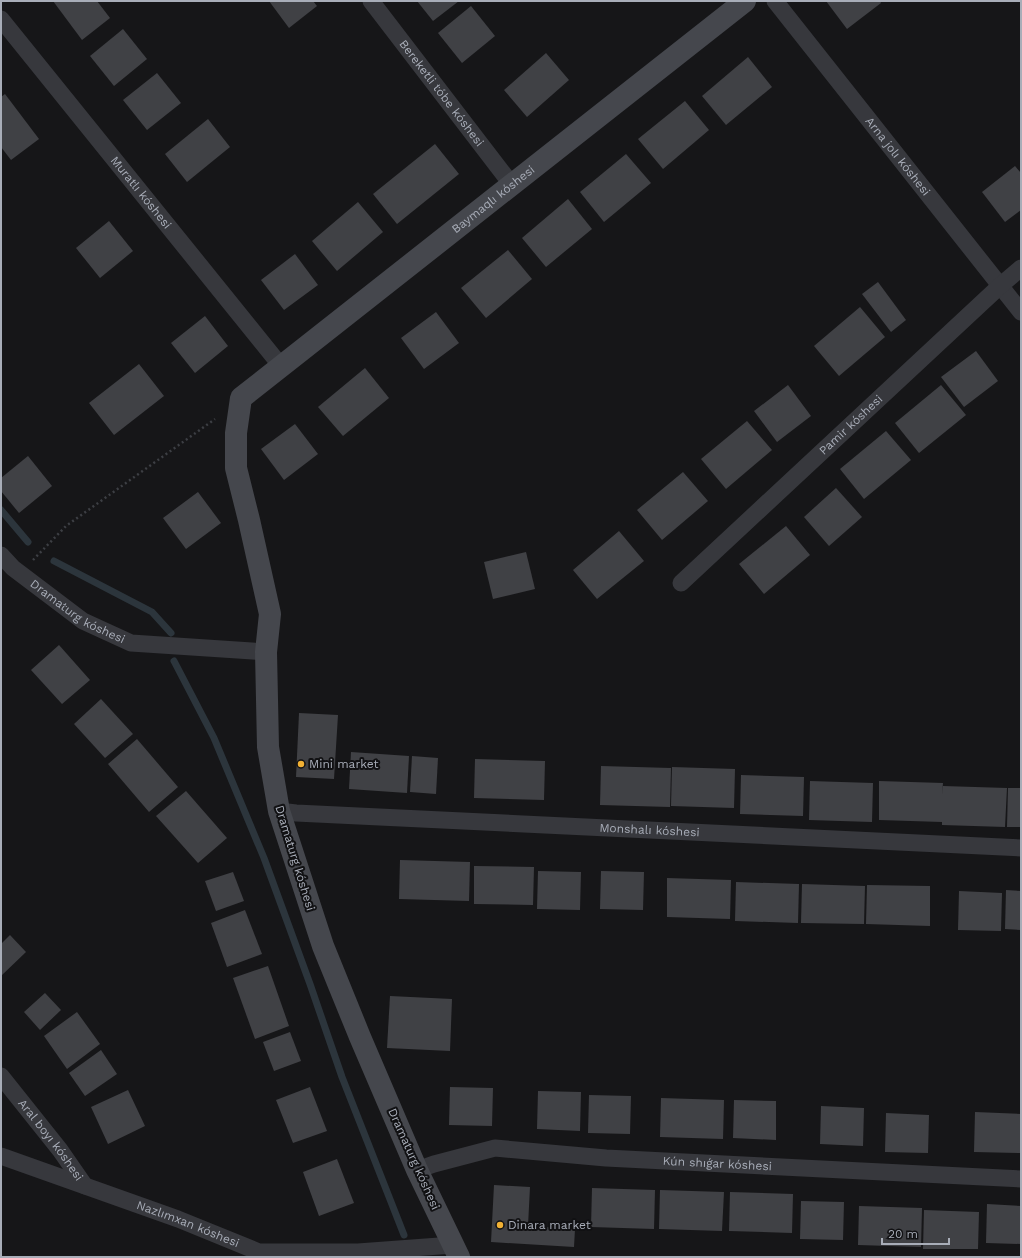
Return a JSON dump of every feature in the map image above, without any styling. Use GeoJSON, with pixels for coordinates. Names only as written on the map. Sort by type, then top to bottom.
{"type":"FeatureCollection","features":[{"type":"Feature","properties":{"kind":"street","name":"Bereketli tóbe kóshesi"},"geometry":{"type":"LineString","coordinates":[[371,1],[512,185]]}},
{"type":"Feature","properties":{"kind":"street","name":"Baymaqlı kóshesi"},"geometry":{"type":"LineString","coordinates":[[241,398],[745,1]]}},
{"type":"Feature","properties":{"kind":"street","name":"Arna jolı kóshesi"},"geometry":{"type":"LineString","coordinates":[[775,1],[1021,312]]}},
{"type":"Feature","properties":{"kind":"street","name":"Muratlı kóshesi"},"geometry":{"type":"LineString","coordinates":[[1,19],[281,366]]}},
{"type":"Feature","properties":{"kind":"street","name":"Pamir kóshesi"},"geometry":{"type":"LineString","coordinates":[[681,583],[1021,268]]}},
{"type":"Feature","properties":{"kind":"street"},"geometry":{"type":"LineString","coordinates":[[241,398],[236,433],[236,468],[270,614],[266,652]]}},
{"type":"Feature","properties":{"kind":"street","name":"Dramaturg kóshesi"},"geometry":{"type":"LineString","coordinates":[[1,555],[13,568],[83,621],[131,643],[266,652],[268,747],[279,811],[323,946],[417,1170],[456,1251]]}},
{"type":"Feature","properties":{"kind":"street","name":"Monshalı kóshesi"},"geometry":{"type":"LineString","coordinates":[[279,811],[1021,848]]}},
{"type":"Feature","properties":{"kind":"street","name":"Aral boyı kóshesi"},"geometry":{"type":"LineString","coordinates":[[1,1076],[60,1150],[85,1186]]}},
{"type":"Feature","properties":{"kind":"street","name":"Kún shıǵar kóshesi"},"geometry":{"type":"LineString","coordinates":[[417,1170],[495,1148],[606,1158],[1021,1179]]}},
{"type":"Feature","properties":{"kind":"street","name":"Nazlımxan kóshesi"},"geometry":{"type":"LineString","coordinates":[[1,1156],[178,1219],[258,1252],[456,1251]]}},
{"type":"Feature","properties":{"kind":"path"},"geometry":{"type":"LineString","coordinates":[[20,573],[66,526],[214,420],[241,398]]}},
{"type":"Feature","properties":{"kind":"building"},"geometry":{"type":"Polygon","coordinates":[[[53,1],[97,1],[110,18],[82,40],[53,1]]]}},
{"type":"Feature","properties":{"kind":"building"},"geometry":{"type":"Polygon","coordinates":[[[269,1],[313,1],[317,6],[289,28],[269,1]]]}},
{"type":"Feature","properties":{"kind":"building"},"geometry":{"type":"Polygon","coordinates":[[[417,1],[459,1],[433,21],[417,1]]]}},
{"type":"Feature","properties":{"kind":"building"},"geometry":{"type":"Polygon","coordinates":[[[826,1],[880,1],[881,3],[847,29],[826,1]]]}},
{"type":"Feature","properties":{"kind":"building"},"geometry":{"type":"Polygon","coordinates":[[[471,6],[495,36],[462,63],[438,33],[471,6]]]}},
{"type":"Feature","properties":{"kind":"building"},"geometry":{"type":"Polygon","coordinates":[[[123,29],[147,59],[114,86],[90,56],[123,29]]]}},
{"type":"Feature","properties":{"kind":"building"},"geometry":{"type":"Polygon","coordinates":[[[546,53],[569,80],[527,117],[504,90],[546,53]]]}},
{"type":"Feature","properties":{"kind":"building"},"geometry":{"type":"Polygon","coordinates":[[[748,57],[772,87],[726,125],[702,96],[748,57]]]}},
{"type":"Feature","properties":{"kind":"building"},"geometry":{"type":"Polygon","coordinates":[[[157,73],[181,103],[147,130],[123,100],[157,73]]]}},
{"type":"Feature","properties":{"kind":"building"},"geometry":{"type":"Polygon","coordinates":[[[5,94],[39,139],[11,160],[1,147],[1,97],[5,94]]]}},
{"type":"Feature","properties":{"kind":"building"},"geometry":{"type":"Polygon","coordinates":[[[685,101],[709,130],[663,169],[638,139],[685,101]]]}},
{"type":"Feature","properties":{"kind":"building"},"geometry":{"type":"Polygon","coordinates":[[[208,119],[230,147],[187,182],[165,154],[208,119]]]}},
{"type":"Feature","properties":{"kind":"building"},"geometry":{"type":"Polygon","coordinates":[[[435,144],[459,174],[397,224],[373,194],[435,144]]]}},
{"type":"Feature","properties":{"kind":"building"},"geometry":{"type":"Polygon","coordinates":[[[626,154],[651,183],[604,222],[580,192],[626,154]]]}},
{"type":"Feature","properties":{"kind":"building"},"geometry":{"type":"Polygon","coordinates":[[[1015,166],[1021,173],[1021,210],[1005,222],[982,192],[1015,166]]]}},
{"type":"Feature","properties":{"kind":"building"},"geometry":{"type":"Polygon","coordinates":[[[568,199],[592,229],[546,267],[522,238],[568,199]]]}},
{"type":"Feature","properties":{"kind":"building"},"geometry":{"type":"Polygon","coordinates":[[[358,202],[383,232],[337,271],[312,241],[358,202]]]}},
{"type":"Feature","properties":{"kind":"building"},"geometry":{"type":"Polygon","coordinates":[[[109,221],[133,251],[100,278],[76,248],[109,221]]]}},
{"type":"Feature","properties":{"kind":"building"},"geometry":{"type":"Polygon","coordinates":[[[508,250],[532,279],[486,318],[461,288],[508,250]]]}},
{"type":"Feature","properties":{"kind":"building"},"geometry":{"type":"Polygon","coordinates":[[[295,254],[318,285],[284,310],[261,280],[295,254]]]}},
{"type":"Feature","properties":{"kind":"building"},"geometry":{"type":"Polygon","coordinates":[[[878,282],[906,320],[891,332],[862,294],[878,282]]]}},
{"type":"Feature","properties":{"kind":"building"},"geometry":{"type":"Polygon","coordinates":[[[860,307],[885,337],[839,376],[814,346],[860,307]]]}},
{"type":"Feature","properties":{"kind":"building"},"geometry":{"type":"Polygon","coordinates":[[[436,312],[459,343],[424,369],[401,338],[436,312]]]}},
{"type":"Feature","properties":{"kind":"building"},"geometry":{"type":"Polygon","coordinates":[[[205,316],[228,346],[195,373],[171,343],[205,316]]]}},
{"type":"Feature","properties":{"kind":"building"},"geometry":{"type":"Polygon","coordinates":[[[976,351],[998,381],[964,407],[941,377],[976,351]]]}},
{"type":"Feature","properties":{"kind":"building"},"geometry":{"type":"Polygon","coordinates":[[[139,364],[164,396],[114,435],[89,403],[139,364]]]}},
{"type":"Feature","properties":{"kind":"building"},"geometry":{"type":"Polygon","coordinates":[[[365,368],[389,398],[343,436],[318,407],[365,368]]]}},
{"type":"Feature","properties":{"kind":"building"},"geometry":{"type":"Polygon","coordinates":[[[788,385],[811,416],[777,442],[754,411],[788,385]]]}},
{"type":"Feature","properties":{"kind":"building"},"geometry":{"type":"Polygon","coordinates":[[[941,385],[966,415],[919,453],[895,423],[941,385]]]}},
{"type":"Feature","properties":{"kind":"building"},"geometry":{"type":"Polygon","coordinates":[[[747,421],[772,450],[726,489],[701,459],[747,421]]]}},
{"type":"Feature","properties":{"kind":"building"},"geometry":{"type":"Polygon","coordinates":[[[295,424],[318,454],[284,480],[261,449],[295,424]]]}},
{"type":"Feature","properties":{"kind":"building"},"geometry":{"type":"Polygon","coordinates":[[[886,431],[911,460],[864,499],[840,469],[886,431]]]}},
{"type":"Feature","properties":{"kind":"building"},"geometry":{"type":"Polygon","coordinates":[[[28,456],[52,486],[19,513],[1,491],[1,478],[28,456]]]}},
{"type":"Feature","properties":{"kind":"building"},"geometry":{"type":"Polygon","coordinates":[[[683,472],[708,501],[662,540],[637,510],[683,472]]]}},
{"type":"Feature","properties":{"kind":"building"},"geometry":{"type":"Polygon","coordinates":[[[836,488],[862,517],[829,546],[804,517],[836,488]]]}},
{"type":"Feature","properties":{"kind":"building"},"geometry":{"type":"Polygon","coordinates":[[[198,492],[221,523],[186,549],[163,518],[198,492]]]}},
{"type":"Feature","properties":{"kind":"building"},"geometry":{"type":"Polygon","coordinates":[[[786,526],[810,555],[764,594],[739,564],[786,526]]]}},
{"type":"Feature","properties":{"kind":"building"},"geometry":{"type":"Polygon","coordinates":[[[619,531],[644,561],[597,599],[573,570],[619,531]]]}},
{"type":"Feature","properties":{"kind":"building"},"geometry":{"type":"Polygon","coordinates":[[[526,552],[535,589],[493,599],[484,562],[526,552]]]}},
{"type":"Feature","properties":{"kind":"building"},"geometry":{"type":"Polygon","coordinates":[[[59,645],[90,680],[62,704],[31,670],[59,645]]]}},
{"type":"Feature","properties":{"kind":"building"},"geometry":{"type":"Polygon","coordinates":[[[101,699],[133,734],[105,758],[74,724],[101,699]]]}},
{"type":"Feature","properties":{"kind":"building"},"geometry":{"type":"Polygon","coordinates":[[[299,713],[338,715],[334,779],[296,777],[299,713]]]}},
{"type":"Feature","properties":{"kind":"building"},"geometry":{"type":"Polygon","coordinates":[[[137,739],[178,787],[149,812],[108,764],[137,739]]]}},
{"type":"Feature","properties":{"kind":"building"},"geometry":{"type":"Polygon","coordinates":[[[351,752],[409,756],[407,793],[349,789],[351,752]]]}},
{"type":"Feature","properties":{"kind":"building"},"geometry":{"type":"Polygon","coordinates":[[[412,756],[438,758],[436,794],[410,792],[412,756]]]}},
{"type":"Feature","properties":{"kind":"building"},"geometry":{"type":"Polygon","coordinates":[[[475,759],[545,761],[544,800],[474,798],[475,759]]]}},
{"type":"Feature","properties":{"kind":"building"},"geometry":{"type":"Polygon","coordinates":[[[601,766],[671,768],[670,807],[600,805],[601,766]]]}},
{"type":"Feature","properties":{"kind":"building"},"geometry":{"type":"Polygon","coordinates":[[[672,767],[735,769],[734,808],[671,806],[672,767]]]}},
{"type":"Feature","properties":{"kind":"building"},"geometry":{"type":"Polygon","coordinates":[[[741,775],[804,777],[803,816],[740,814],[741,775]]]}},
{"type":"Feature","properties":{"kind":"building"},"geometry":{"type":"Polygon","coordinates":[[[810,781],[873,783],[872,822],[809,820],[810,781]]]}},
{"type":"Feature","properties":{"kind":"building"},"geometry":{"type":"Polygon","coordinates":[[[879,781],[943,783],[942,795],[943,786],[1007,788],[1005,827],[942,825],[942,822],[879,820],[879,781]]]}},
{"type":"Feature","properties":{"kind":"building"},"geometry":{"type":"Polygon","coordinates":[[[1008,788],[1021,788],[1021,827],[1007,827],[1008,788]]]}},
{"type":"Feature","properties":{"kind":"building"},"geometry":{"type":"Polygon","coordinates":[[[186,791],[227,838],[198,863],[156,816],[186,791]]]}},
{"type":"Feature","properties":{"kind":"building"},"geometry":{"type":"Polygon","coordinates":[[[400,860],[470,862],[469,901],[399,899],[400,860]]]}},
{"type":"Feature","properties":{"kind":"building"},"geometry":{"type":"Polygon","coordinates":[[[474,866],[534,867],[533,905],[474,904],[474,866]]]}},
{"type":"Feature","properties":{"kind":"building"},"geometry":{"type":"Polygon","coordinates":[[[538,871],[581,872],[580,910],[537,909],[538,871]]]}},
{"type":"Feature","properties":{"kind":"building"},"geometry":{"type":"Polygon","coordinates":[[[601,871],[644,872],[643,910],[600,909],[601,871]]]}},
{"type":"Feature","properties":{"kind":"building"},"geometry":{"type":"Polygon","coordinates":[[[233,872],[244,901],[216,911],[205,881],[233,872]]]}},
{"type":"Feature","properties":{"kind":"building"},"geometry":{"type":"Polygon","coordinates":[[[667,878],[731,880],[730,919],[667,917],[667,878]]]}},
{"type":"Feature","properties":{"kind":"building"},"geometry":{"type":"Polygon","coordinates":[[[736,882],[799,884],[798,923],[735,921],[736,882]]]}},
{"type":"Feature","properties":{"kind":"building"},"geometry":{"type":"Polygon","coordinates":[[[802,884],[865,886],[864,924],[801,923],[802,884]]]}},
{"type":"Feature","properties":{"kind":"building"},"geometry":{"type":"Polygon","coordinates":[[[867,885],[930,886],[930,926],[866,924],[867,885]]]}},
{"type":"Feature","properties":{"kind":"building"},"geometry":{"type":"Polygon","coordinates":[[[1006,890],[1021,891],[1021,930],[1005,929],[1006,890]]]}},
{"type":"Feature","properties":{"kind":"building"},"geometry":{"type":"Polygon","coordinates":[[[959,891],[1002,893],[1001,931],[958,930],[959,891]]]}},
{"type":"Feature","properties":{"kind":"building"},"geometry":{"type":"Polygon","coordinates":[[[245,910],[262,954],[227,967],[211,923],[245,910]]]}},
{"type":"Feature","properties":{"kind":"building"},"geometry":{"type":"Polygon","coordinates":[[[10,935],[26,952],[1,976],[1,944],[10,935]]]}},
{"type":"Feature","properties":{"kind":"building"},"geometry":{"type":"Polygon","coordinates":[[[268,966],[289,1026],[255,1039],[233,978],[268,966]]]}},
{"type":"Feature","properties":{"kind":"building"},"geometry":{"type":"Polygon","coordinates":[[[45,993],[61,1010],[40,1030],[24,1012],[45,993]]]}},
{"type":"Feature","properties":{"kind":"building"},"geometry":{"type":"Polygon","coordinates":[[[390,996],[452,999],[450,1051],[387,1048],[390,996]]]}},
{"type":"Feature","properties":{"kind":"building"},"geometry":{"type":"Polygon","coordinates":[[[77,1012],[100,1044],[67,1069],[44,1036],[77,1012]]]}},
{"type":"Feature","properties":{"kind":"building"},"geometry":{"type":"Polygon","coordinates":[[[290,1032],[301,1061],[274,1071],[263,1042],[290,1032]]]}},
{"type":"Feature","properties":{"kind":"building"},"geometry":{"type":"Polygon","coordinates":[[[101,1050],[117,1074],[85,1096],[69,1073],[101,1050]]]}},
{"type":"Feature","properties":{"kind":"building"},"geometry":{"type":"Polygon","coordinates":[[[310,1087],[327,1131],[293,1143],[276,1100],[310,1087]]]}},
{"type":"Feature","properties":{"kind":"building"},"geometry":{"type":"Polygon","coordinates":[[[450,1087],[493,1088],[492,1126],[449,1125],[450,1087]]]}},
{"type":"Feature","properties":{"kind":"building"},"geometry":{"type":"Polygon","coordinates":[[[128,1090],[145,1126],[108,1144],[91,1107],[128,1090]]]}},
{"type":"Feature","properties":{"kind":"building"},"geometry":{"type":"Polygon","coordinates":[[[538,1091],[581,1092],[580,1131],[537,1129],[538,1091]]]}},
{"type":"Feature","properties":{"kind":"building"},"geometry":{"type":"Polygon","coordinates":[[[589,1095],[631,1096],[630,1134],[588,1133],[589,1095]]]}},
{"type":"Feature","properties":{"kind":"building"},"geometry":{"type":"Polygon","coordinates":[[[661,1098],[724,1100],[723,1139],[660,1137],[661,1098]]]}},
{"type":"Feature","properties":{"kind":"building"},"geometry":{"type":"Polygon","coordinates":[[[734,1100],[776,1101],[776,1140],[733,1138],[734,1100]]]}},
{"type":"Feature","properties":{"kind":"building"},"geometry":{"type":"Polygon","coordinates":[[[821,1106],[864,1108],[863,1146],[820,1144],[821,1106]]]}},
{"type":"Feature","properties":{"kind":"building"},"geometry":{"type":"Polygon","coordinates":[[[975,1112],[1021,1114],[1021,1153],[974,1152],[975,1112]]]}},
{"type":"Feature","properties":{"kind":"building"},"geometry":{"type":"Polygon","coordinates":[[[886,1113],[929,1115],[928,1153],[885,1152],[886,1113]]]}},
{"type":"Feature","properties":{"kind":"building"},"geometry":{"type":"Polygon","coordinates":[[[337,1159],[354,1203],[319,1216],[303,1172],[337,1159]]]}},
{"type":"Feature","properties":{"kind":"building"},"geometry":{"type":"Polygon","coordinates":[[[494,1185],[530,1187],[528,1226],[575,1229],[574,1247],[491,1242],[494,1185]]]}},
{"type":"Feature","properties":{"kind":"building"},"geometry":{"type":"Polygon","coordinates":[[[592,1188],[655,1190],[654,1229],[591,1227],[592,1188]]]}},
{"type":"Feature","properties":{"kind":"building"},"geometry":{"type":"Polygon","coordinates":[[[660,1190],[724,1192],[722,1231],[659,1229],[660,1190]]]}},
{"type":"Feature","properties":{"kind":"building"},"geometry":{"type":"Polygon","coordinates":[[[730,1192],[793,1194],[792,1233],[729,1231],[730,1192]]]}},
{"type":"Feature","properties":{"kind":"building"},"geometry":{"type":"Polygon","coordinates":[[[801,1201],[844,1202],[843,1240],[800,1239],[801,1201]]]}},
{"type":"Feature","properties":{"kind":"building"},"geometry":{"type":"Polygon","coordinates":[[[987,1204],[1021,1206],[1021,1244],[986,1243],[987,1204]]]}},
{"type":"Feature","properties":{"kind":"building"},"geometry":{"type":"Polygon","coordinates":[[[859,1206],[922,1208],[921,1247],[858,1245],[859,1206]]]}},
{"type":"Feature","properties":{"kind":"building"},"geometry":{"type":"Polygon","coordinates":[[[924,1210],[979,1212],[978,1249],[923,1249],[924,1210]]]}},
{"type":"Feature","properties":{"kind":"waterway"},"geometry":{"type":"LineString","coordinates":[[1,510],[28,542]]}},
{"type":"Feature","properties":{"kind":"waterway"},"geometry":{"type":"LineString","coordinates":[[54,561],[152,612],[171,633]]}},
{"type":"Feature","properties":{"kind":"waterway"},"geometry":{"type":"LineString","coordinates":[[174,661],[214,738],[264,858],[342,1077],[404,1235]]}},
{"type":"Feature","properties":{"kind":"place","name":"Mini market"},"geometry":{"type":"Point","coordinates":[301,764]}},
{"type":"Feature","properties":{"kind":"place","name":"Dinara market"},"geometry":{"type":"Point","coordinates":[500,1225]}}]}
